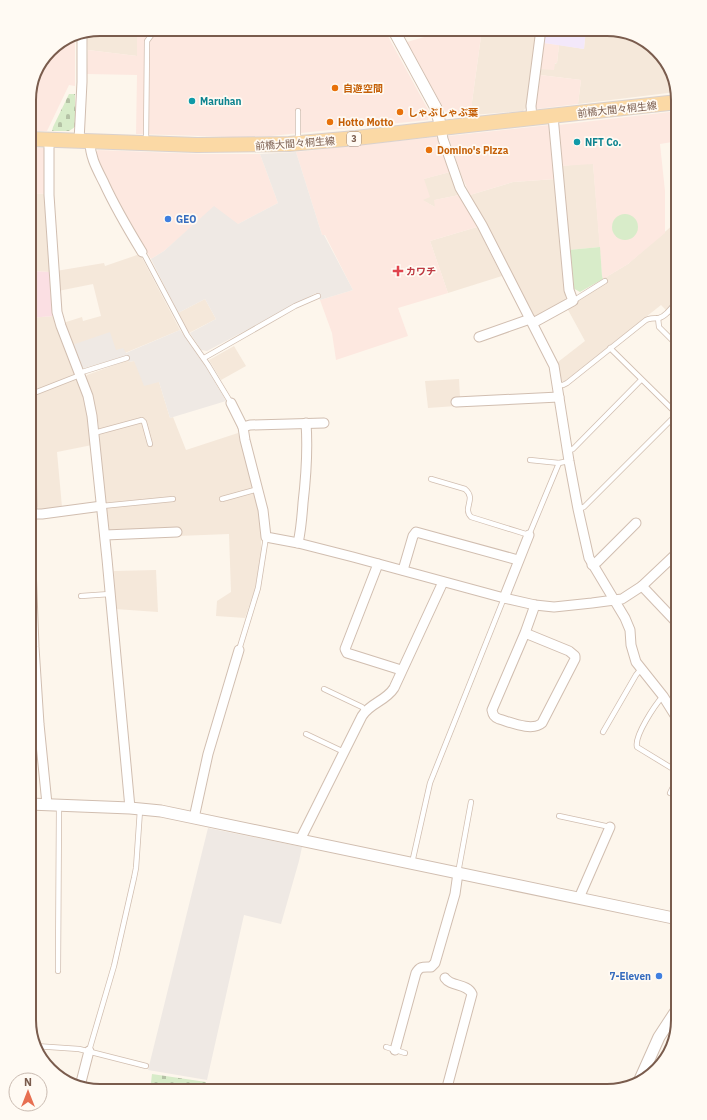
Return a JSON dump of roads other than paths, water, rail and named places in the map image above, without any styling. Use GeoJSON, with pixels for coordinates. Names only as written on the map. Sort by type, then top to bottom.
{"type":"FeatureCollection","features":[{"type":"Feature","properties":{"kind":"main road","name":"前橋大間々桐生線"},"geometry":{"type":"LineString","coordinates":[[36,139],[228,146],[298,143],[356,138],[671,103]]}},
{"type":"Feature","properties":{"kind":"street"},"geometry":{"type":"LineString","coordinates":[[397,36],[436,108],[443,139],[460,188],[482,225],[552,361],[558,385],[568,461],[589,558],[629,626],[634,657],[671,709]]}},
{"type":"Feature","properties":{"kind":"street"},"geometry":{"type":"LineString","coordinates":[[532,118],[531,106],[540,36]]}},
{"type":"Feature","properties":{"kind":"street"},"geometry":{"type":"LineString","coordinates":[[82,38],[84,141],[114,204],[142,252]]}},
{"type":"Feature","properties":{"kind":"street"},"geometry":{"type":"LineString","coordinates":[[479,337],[531,321],[573,301],[568,290],[553,116]]}},
{"type":"Feature","properties":{"kind":"street"},"geometry":{"type":"LineString","coordinates":[[48,140],[49,208],[57,312],[90,403],[102,506],[110,594],[135,808]]}},
{"type":"Feature","properties":{"kind":"street"},"geometry":{"type":"LineString","coordinates":[[456,402],[559,397]]}},
{"type":"Feature","properties":{"kind":"street"},"geometry":{"type":"LineString","coordinates":[[231,403],[243,427],[265,520],[266,537],[298,543],[504,598],[535,605],[554,607],[615,600],[626,596],[642,586],[671,559]]}},
{"type":"Feature","properties":{"kind":"street"},"geometry":{"type":"LineString","coordinates":[[298,543],[306,481],[306,423]]}},
{"type":"Feature","properties":{"kind":"street"},"geometry":{"type":"LineString","coordinates":[[243,427],[250,425],[324,423]]}},
{"type":"Feature","properties":{"kind":"street"},"geometry":{"type":"LineString","coordinates":[[36,513],[102,506]]}},
{"type":"Feature","properties":{"kind":"street"},"geometry":{"type":"LineString","coordinates":[[592,565],[597,562],[636,523]]}},
{"type":"Feature","properties":{"kind":"street"},"geometry":{"type":"LineString","coordinates":[[105,535],[177,532]]}},
{"type":"Feature","properties":{"kind":"street"},"geometry":{"type":"LineString","coordinates":[[403,570],[413,536],[416,532],[518,560]]}},
{"type":"Feature","properties":{"kind":"street"},"geometry":{"type":"LineString","coordinates":[[504,598],[529,535]]}},
{"type":"Feature","properties":{"kind":"street"},"geometry":{"type":"LineString","coordinates":[[378,564],[345,649],[347,652],[401,670]]}},
{"type":"Feature","properties":{"kind":"street"},"geometry":{"type":"LineString","coordinates":[[300,840],[365,711],[391,693],[443,582]]}},
{"type":"Feature","properties":{"kind":"street"},"geometry":{"type":"LineString","coordinates":[[642,586],[671,617]]}},
{"type":"Feature","properties":{"kind":"street"},"geometry":{"type":"LineString","coordinates":[[525,633],[570,651],[575,656],[576,660],[542,723],[538,726],[528,726],[495,718],[492,714],[492,710],[525,633],[535,605]]}},
{"type":"Feature","properties":{"kind":"street"},"geometry":{"type":"LineString","coordinates":[[194,818],[208,754],[239,650]]}},
{"type":"Feature","properties":{"kind":"street"},"geometry":{"type":"LineString","coordinates":[[36,665],[47,804]]}},
{"type":"Feature","properties":{"kind":"street"},"geometry":{"type":"LineString","coordinates":[[36,804],[135,808],[194,818],[671,918]]}},
{"type":"Feature","properties":{"kind":"street"},"geometry":{"type":"LineString","coordinates":[[579,898],[610,827]]}},
{"type":"Feature","properties":{"kind":"street"},"geometry":{"type":"LineString","coordinates":[[390,1048],[416,973],[422,966],[431,967],[435,963],[455,894],[458,873]]}},
{"type":"Feature","properties":{"kind":"street"},"geometry":{"type":"LineString","coordinates":[[444,978],[450,983],[468,989],[472,994],[448,1084]]}},
{"type":"Feature","properties":{"kind":"street"},"geometry":{"type":"LineString","coordinates":[[643,1073],[656,1044],[671,1018]]}},
{"type":"Feature","properties":{"kind":"street"},"geometry":{"type":"LineString","coordinates":[[81,1082],[89,1051]]}},
{"type":"Feature","properties":{"kind":"lane"},"geometry":{"type":"LineString","coordinates":[[146,144],[147,41],[151,36]]}},
{"type":"Feature","properties":{"kind":"lane"},"geometry":{"type":"LineString","coordinates":[[298,111],[298,143]]}},
{"type":"Feature","properties":{"kind":"lane"},"geometry":{"type":"LineString","coordinates":[[142,252],[187,334],[204,358],[231,403]]}},
{"type":"Feature","properties":{"kind":"lane"},"geometry":{"type":"LineString","coordinates":[[573,301],[605,281]]}},
{"type":"Feature","properties":{"kind":"lane"},"geometry":{"type":"LineString","coordinates":[[204,358],[295,306],[318,296]]}},
{"type":"Feature","properties":{"kind":"lane"},"geometry":{"type":"LineString","coordinates":[[558,385],[567,383],[646,320],[665,315],[671,308]]}},
{"type":"Feature","properties":{"kind":"lane"},"geometry":{"type":"LineString","coordinates":[[658,318],[659,327],[671,339]]}},
{"type":"Feature","properties":{"kind":"lane"},"geometry":{"type":"LineString","coordinates":[[610,348],[641,380],[671,408]]}},
{"type":"Feature","properties":{"kind":"lane"},"geometry":{"type":"LineString","coordinates":[[36,391],[80,374],[128,358]]}},
{"type":"Feature","properties":{"kind":"lane"},"geometry":{"type":"LineString","coordinates":[[567,452],[573,449],[641,380]]}},
{"type":"Feature","properties":{"kind":"lane"},"geometry":{"type":"LineString","coordinates":[[94,433],[142,420],[144,422],[150,444]]}},
{"type":"Feature","properties":{"kind":"lane"},"geometry":{"type":"LineString","coordinates":[[578,509],[584,507],[671,421]]}},
{"type":"Feature","properties":{"kind":"lane"},"geometry":{"type":"LineString","coordinates":[[530,460],[559,463],[568,461]]}},
{"type":"Feature","properties":{"kind":"lane"},"geometry":{"type":"LineString","coordinates":[[432,479],[465,489],[470,496],[468,510],[471,517],[529,535],[559,463]]}},
{"type":"Feature","properties":{"kind":"lane"},"geometry":{"type":"LineString","coordinates":[[222,499],[258,489]]}},
{"type":"Feature","properties":{"kind":"lane"},"geometry":{"type":"LineString","coordinates":[[102,506],[173,499]]}},
{"type":"Feature","properties":{"kind":"lane"},"geometry":{"type":"LineString","coordinates":[[239,650],[258,588],[266,537]]}},
{"type":"Feature","properties":{"kind":"lane"},"geometry":{"type":"LineString","coordinates":[[81,596],[110,594]]}},
{"type":"Feature","properties":{"kind":"lane"},"geometry":{"type":"LineString","coordinates":[[412,863],[430,782],[504,598]]}},
{"type":"Feature","properties":{"kind":"lane"},"geometry":{"type":"LineString","coordinates":[[603,732],[641,668]]}},
{"type":"Feature","properties":{"kind":"lane"},"geometry":{"type":"LineString","coordinates":[[324,689],[362,707],[365,711]]}},
{"type":"Feature","properties":{"kind":"lane"},"geometry":{"type":"LineString","coordinates":[[663,696],[656,704],[636,744],[638,748],[671,768]]}},
{"type":"Feature","properties":{"kind":"lane"},"geometry":{"type":"LineString","coordinates":[[306,734],[344,752]]}},
{"type":"Feature","properties":{"kind":"lane"},"geometry":{"type":"LineString","coordinates":[[458,873],[471,802]]}},
{"type":"Feature","properties":{"kind":"lane"},"geometry":{"type":"LineString","coordinates":[[58,971],[60,805]]}},
{"type":"Feature","properties":{"kind":"lane"},"geometry":{"type":"LineString","coordinates":[[89,1051],[114,966],[136,868],[135,808]]}},
{"type":"Feature","properties":{"kind":"lane"},"geometry":{"type":"LineString","coordinates":[[559,816],[610,827]]}},
{"type":"Feature","properties":{"kind":"lane"},"geometry":{"type":"LineString","coordinates":[[42,1046],[89,1051],[146,1066]]}},
{"type":"Feature","properties":{"kind":"lane"},"geometry":{"type":"LineString","coordinates":[[390,1048],[405,1052]]}},
{"type":"Feature","properties":{"kind":"place","name":"自遊空間"},"geometry":{"type":"Point","coordinates":[335,88]}},
{"type":"Feature","properties":{"kind":"place","name":"Maruhan"},"geometry":{"type":"Point","coordinates":[192,101]}},
{"type":"Feature","properties":{"kind":"place","name":"しゃぶしゃぶ葉"},"geometry":{"type":"Point","coordinates":[400,112]}},
{"type":"Feature","properties":{"kind":"place","name":"Hotto Motto"},"geometry":{"type":"Point","coordinates":[330,122]}},
{"type":"Feature","properties":{"kind":"place","name":"NFT Co."},"geometry":{"type":"Point","coordinates":[577,142]}},
{"type":"Feature","properties":{"kind":"place","name":"Domino's Pizza"},"geometry":{"type":"Point","coordinates":[429,150]}},
{"type":"Feature","properties":{"kind":"place","name":"GEO"},"geometry":{"type":"Point","coordinates":[168,219]}},
{"type":"Feature","properties":{"kind":"place","name":"カワチ"},"geometry":{"type":"Point","coordinates":[398,271]}},
{"type":"Feature","properties":{"kind":"place","name":"7-Eleven"},"geometry":{"type":"Point","coordinates":[659,976]}}]}
